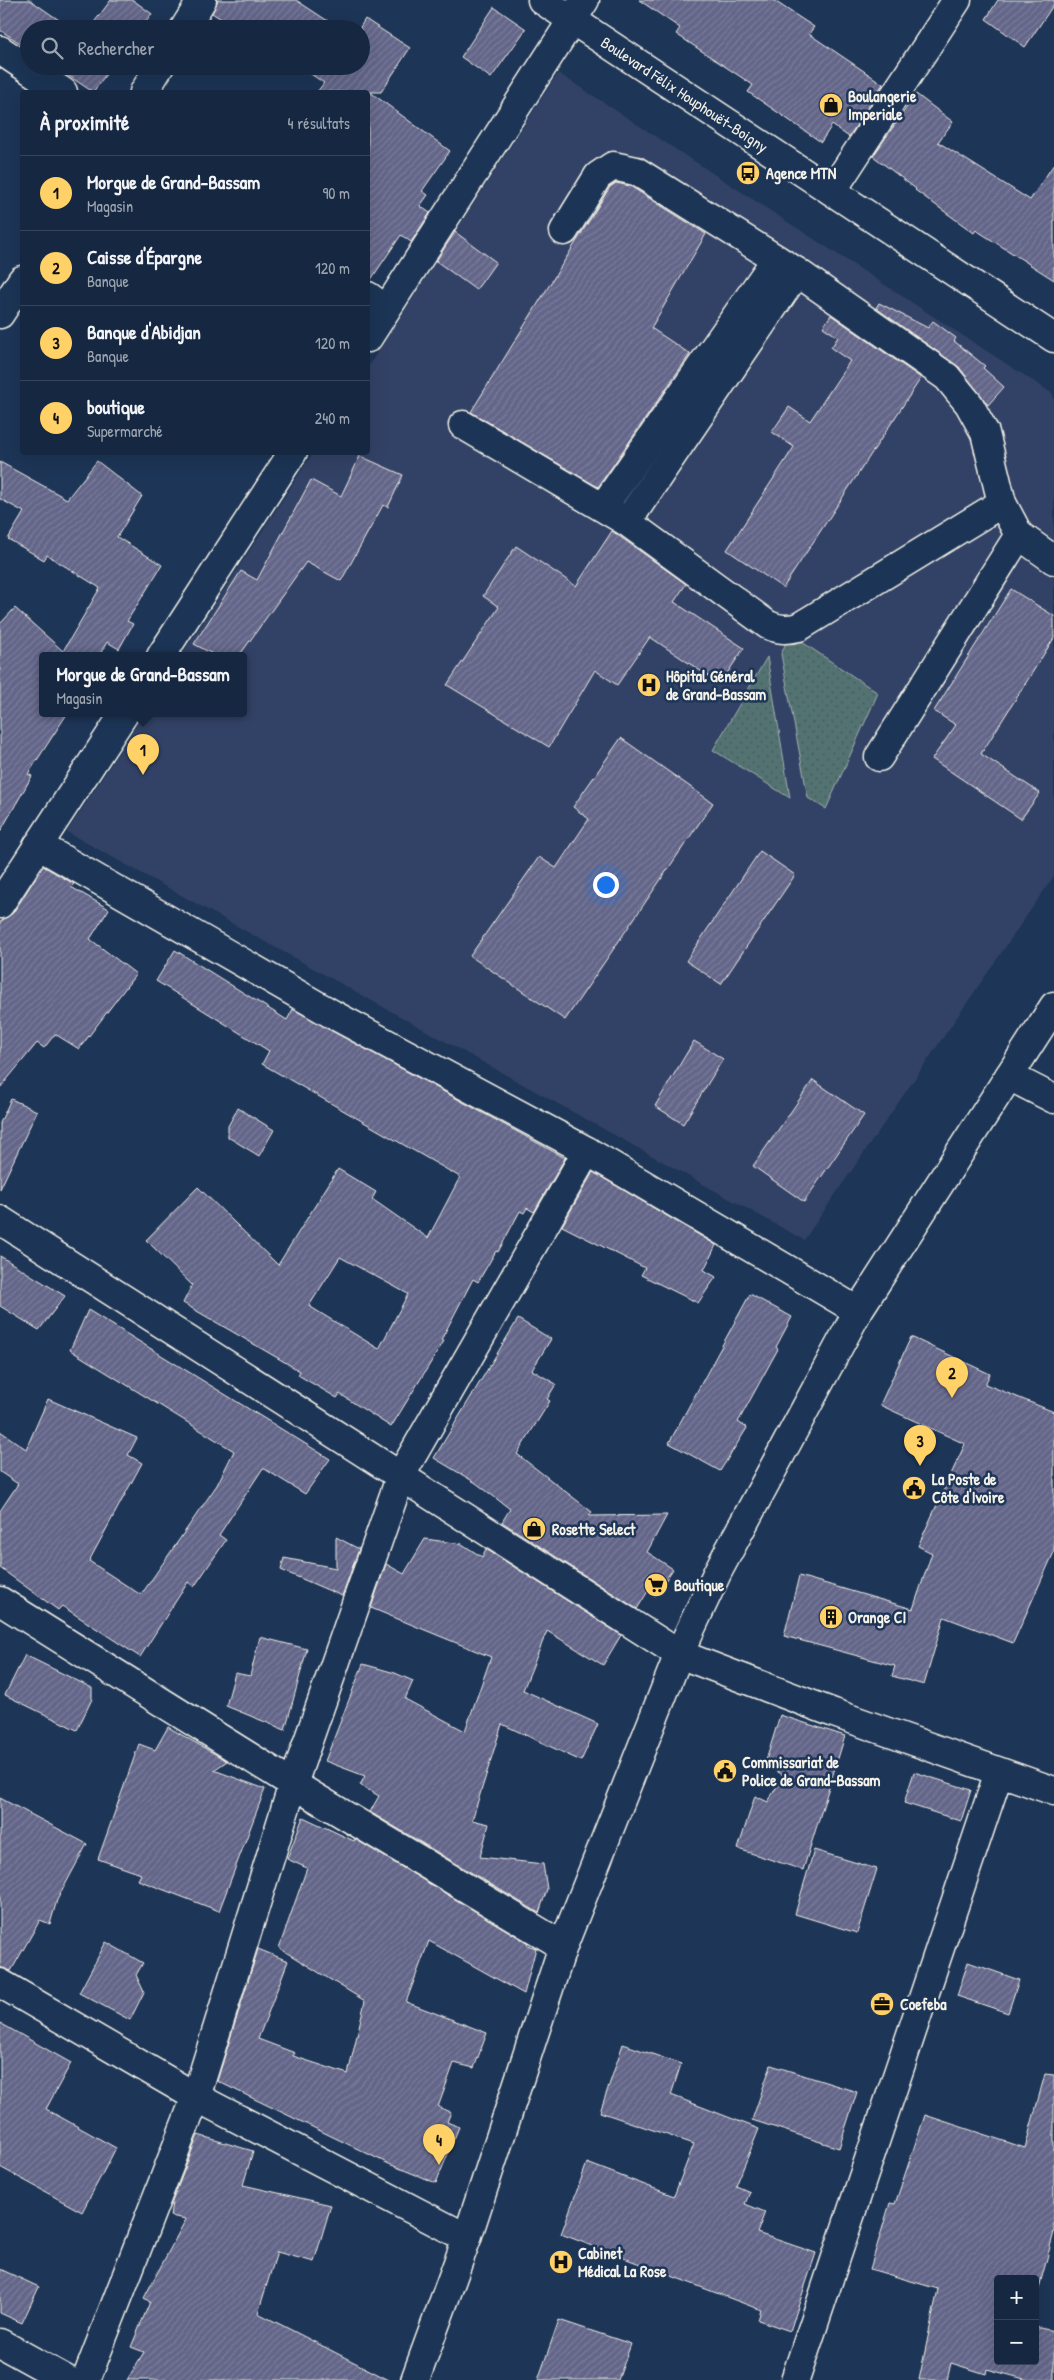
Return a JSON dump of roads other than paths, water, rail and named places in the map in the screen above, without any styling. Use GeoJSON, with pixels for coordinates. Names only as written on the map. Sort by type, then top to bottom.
{"type":"FeatureCollection","features":[{"type":"Feature","properties":{"kind":"street"},"geometry":{"type":"LineString","coordinates":[[190,20],[202,0]]}},
{"type":"Feature","properties":{"kind":"street","name":"Boulevard Félix Houphouët-Boigny"},"geometry":{"type":"LineString","coordinates":[[542,0],[578,10],[832,191],[1054,338]]}},
{"type":"Feature","properties":{"kind":"street"},"geometry":{"type":"LineString","coordinates":[[832,191],[957,0]]}},
{"type":"Feature","properties":{"kind":"street"},"geometry":{"type":"LineString","coordinates":[[370,330],[377,302],[578,10]]}},
{"type":"Feature","properties":{"kind":"street"},"geometry":{"type":"LineString","coordinates":[[0,50],[20,63]]}},
{"type":"Feature","properties":{"kind":"street"},"geometry":{"type":"LineString","coordinates":[[38,75],[60,90]]}},
{"type":"Feature","properties":{"kind":"street"},"geometry":{"type":"LineString","coordinates":[[145,90],[154,75]]}},
{"type":"Feature","properties":{"kind":"street"},"geometry":{"type":"LineString","coordinates":[[564,231],[598,176],[613,166],[636,171],[786,265],[947,377],[969,404],[985,433],[1002,502],[1019,535],[1054,560]]}},
{"type":"Feature","properties":{"kind":"street"},"geometry":{"type":"LineString","coordinates":[[604,508],[786,265]]}},
{"type":"Feature","properties":{"kind":"street"},"geometry":{"type":"LineString","coordinates":[[627,522],[786,265]]}},
{"type":"Feature","properties":{"kind":"street"},"geometry":{"type":"LineString","coordinates":[[0,314],[20,283]]}},
{"type":"Feature","properties":{"kind":"street"},"geometry":{"type":"LineString","coordinates":[[463,425],[627,522],[768,625],[786,630],[799,627],[1002,502]]}},
{"type":"Feature","properties":{"kind":"street"},"geometry":{"type":"LineString","coordinates":[[164,652],[291,455]]}},
{"type":"Feature","properties":{"kind":"street"},"geometry":{"type":"LineString","coordinates":[[879,757],[1019,535]]}},
{"type":"Feature","properties":{"kind":"street"},"geometry":{"type":"LineString","coordinates":[[0,904],[122,717]]}},
{"type":"Feature","properties":{"kind":"street"},"geometry":{"type":"LineString","coordinates":[[38,845],[332,1014],[587,1151],[858,1311]]}},
{"type":"Feature","properties":{"kind":"street"},"geometry":{"type":"LineString","coordinates":[[419,2379],[563,1946],[678,1654],[718,1571],[858,1311],[1054,1006]]}},
{"type":"Feature","properties":{"kind":"street"},"geometry":{"type":"LineString","coordinates":[[1008,1076],[1054,1098]]}},
{"type":"Feature","properties":{"kind":"street"},"geometry":{"type":"LineString","coordinates":[[86,2380],[196,2097],[293,1784],[401,1475],[587,1151]]}},
{"type":"Feature","properties":{"kind":"street"},"geometry":{"type":"LineString","coordinates":[[0,1220],[678,1654],[834,1713],[1054,1791]]}},
{"type":"Feature","properties":{"kind":"street"},"geometry":{"type":"LineString","coordinates":[[0,1601],[293,1784],[563,1946]]}},
{"type":"Feature","properties":{"kind":"street"},"geometry":{"type":"LineString","coordinates":[[795,2380],[999,1772]]}},
{"type":"Feature","properties":{"kind":"street"},"geometry":{"type":"LineString","coordinates":[[0,1983],[196,2097],[466,2238]]}},
{"type":"Feature","properties":{"kind":"street"},"geometry":{"type":"LineString","coordinates":[[0,2343],[67,2380]]}},
{"type":"Feature","properties":{"kind":"place","name":"Boulangerie Imperiale"},"geometry":{"type":"Point","coordinates":[831,105]}},
{"type":"Feature","properties":{"kind":"place","name":"Agence MTN"},"geometry":{"type":"Point","coordinates":[748,173]}},
{"type":"Feature","properties":{"kind":"place","name":"Hôpital Général de Grand-Bassam"},"geometry":{"type":"Point","coordinates":[649,685]}},
{"type":"Feature","properties":{"kind":"place","name":"Morgue de Grand-Bassam"},"geometry":{"type":"Point","coordinates":[143,775]}},
{"type":"Feature","properties":{"kind":"place","name":"Caisse d'Épargne"},"geometry":{"type":"Point","coordinates":[952,1398]}},
{"type":"Feature","properties":{"kind":"place","name":"Banque d'Abidjan"},"geometry":{"type":"Point","coordinates":[920,1466]}},
{"type":"Feature","properties":{"kind":"place","name":"La Poste de Côte d'Ivoire"},"geometry":{"type":"Point","coordinates":[914,1488]}},
{"type":"Feature","properties":{"kind":"place","name":"Rosette Select"},"geometry":{"type":"Point","coordinates":[534,1529]}},
{"type":"Feature","properties":{"kind":"place","name":"Boutique"},"geometry":{"type":"Point","coordinates":[656,1585]}},
{"type":"Feature","properties":{"kind":"place","name":"Orange CI"},"geometry":{"type":"Point","coordinates":[831,1617]}},
{"type":"Feature","properties":{"kind":"place","name":"Commissariat de Police de Grand-Bassam"},"geometry":{"type":"Point","coordinates":[725,1771]}},
{"type":"Feature","properties":{"kind":"place","name":"Coefeba"},"geometry":{"type":"Point","coordinates":[882,2004]}},
{"type":"Feature","properties":{"kind":"place","name":"boutique"},"geometry":{"type":"Point","coordinates":[439,2165]}},
{"type":"Feature","properties":{"kind":"place","name":"Cabinet Médical La Rose"},"geometry":{"type":"Point","coordinates":[561,2262]}}]}
